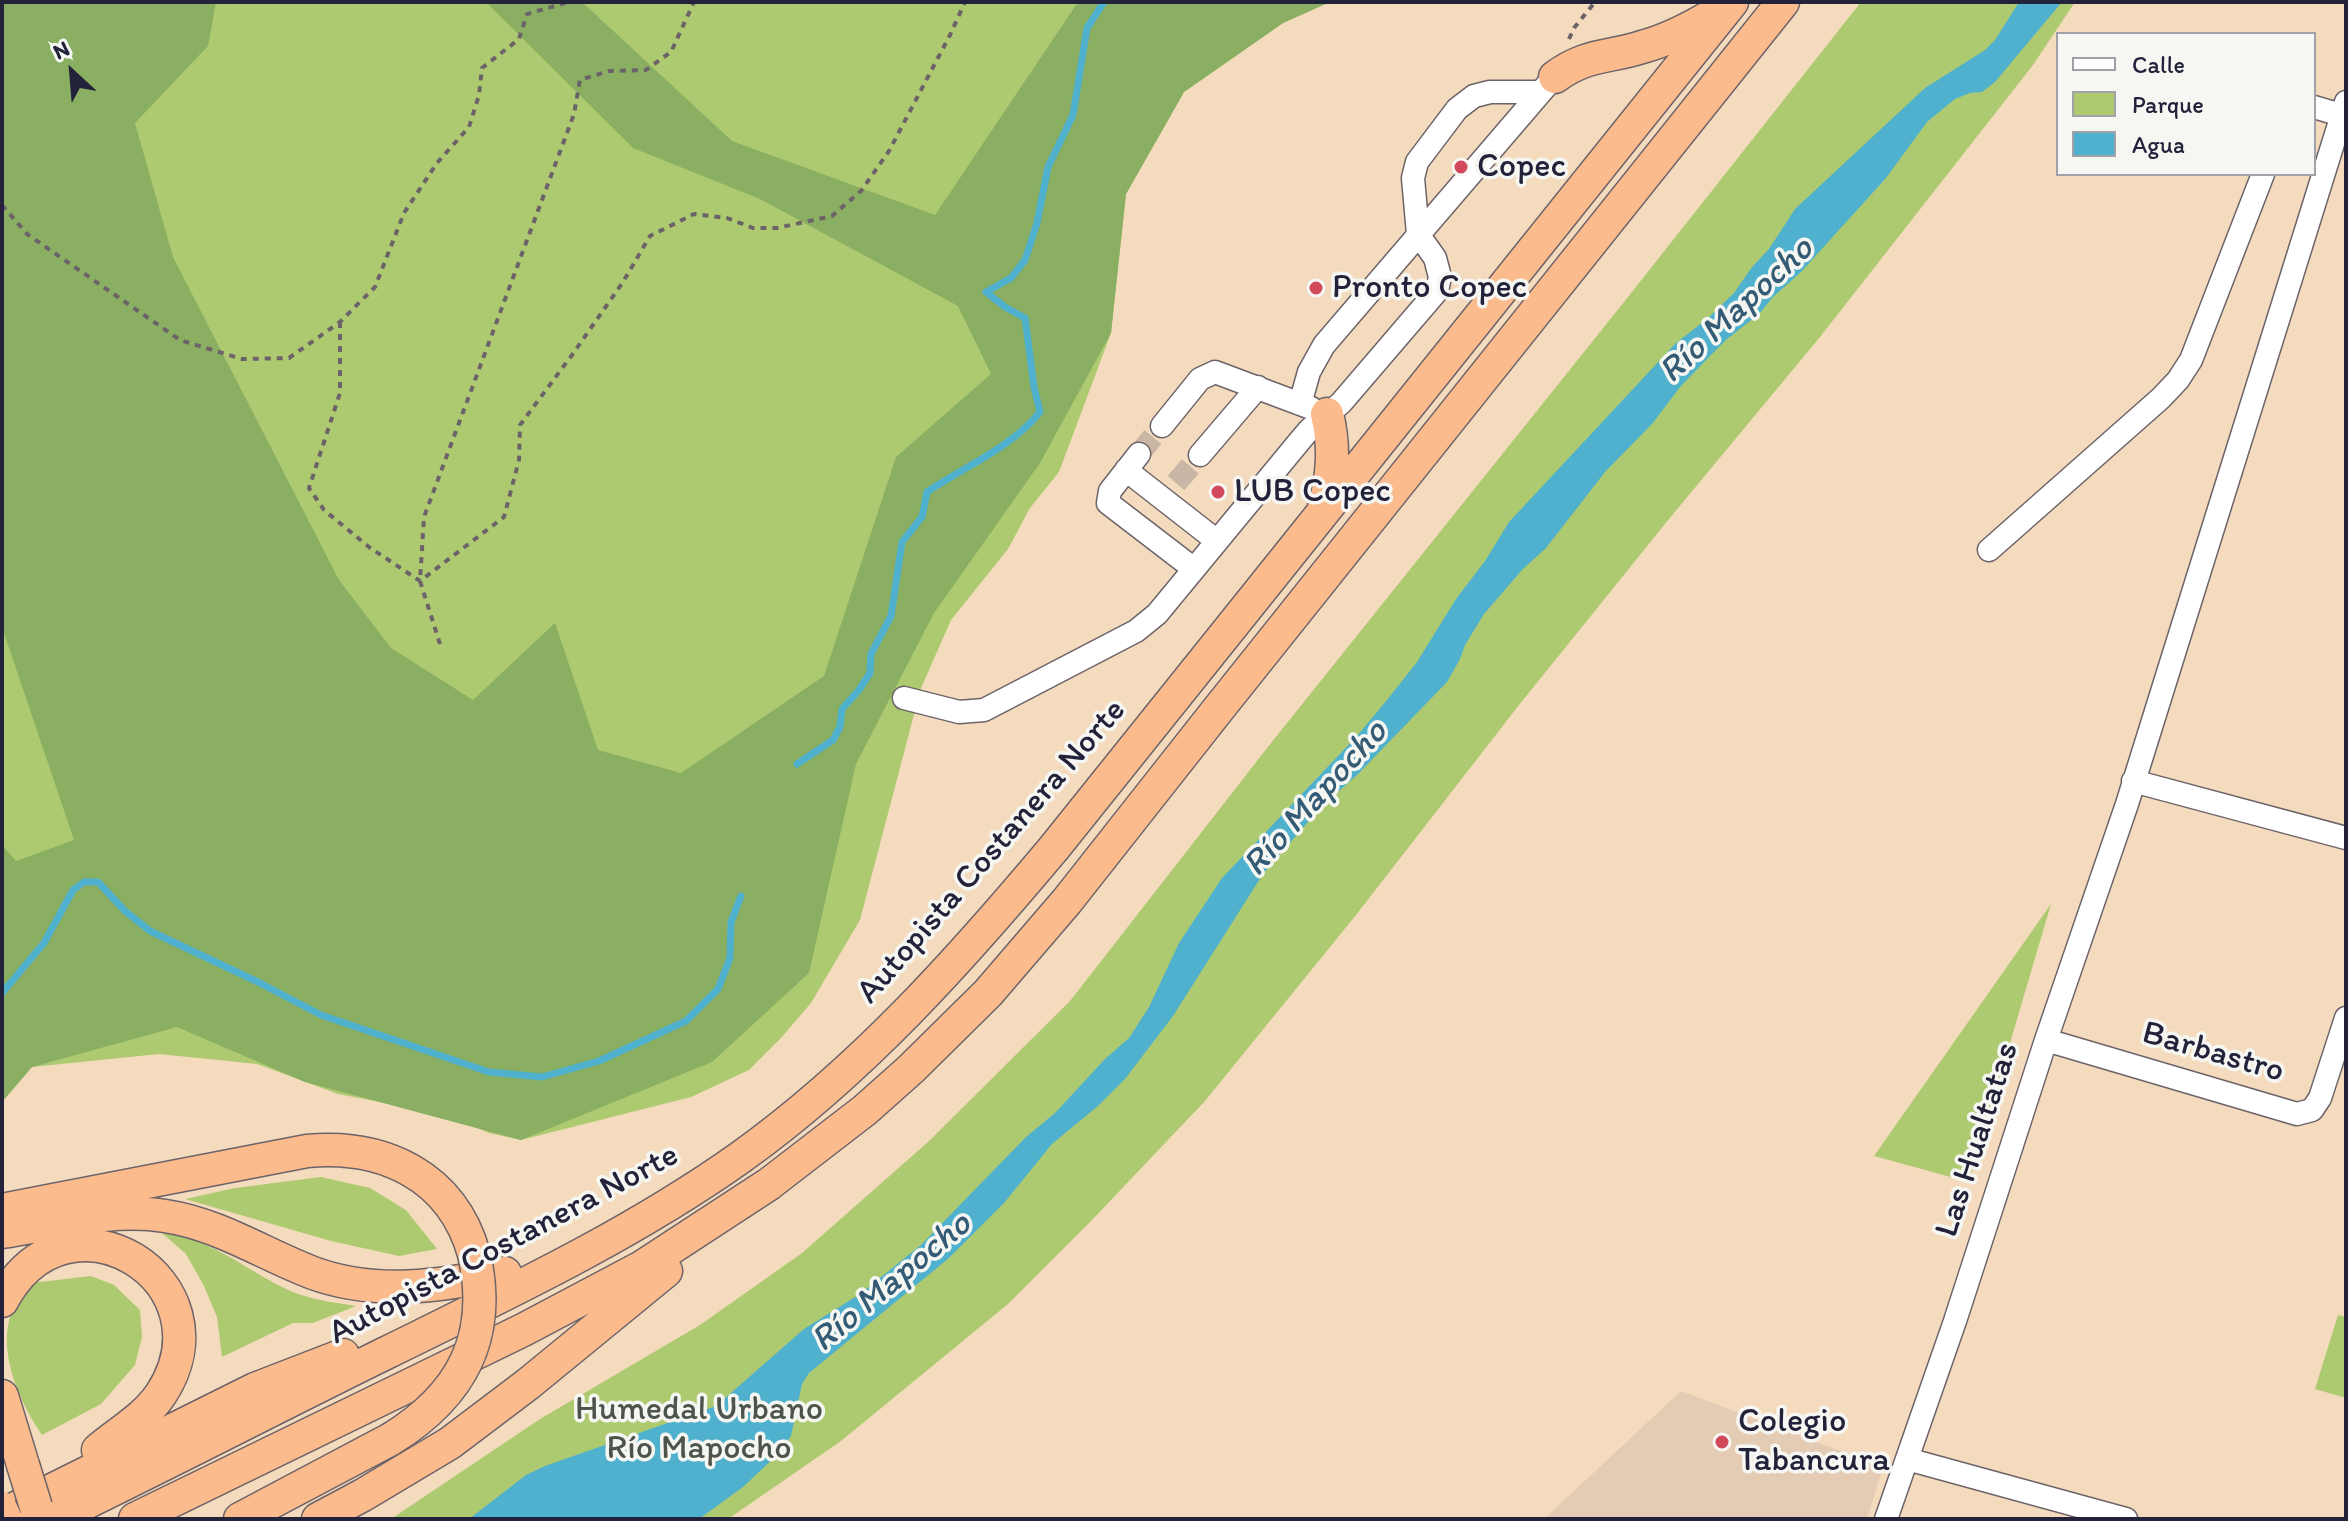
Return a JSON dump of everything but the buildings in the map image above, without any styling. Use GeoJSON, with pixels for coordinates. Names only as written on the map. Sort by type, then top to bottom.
{"type":"FeatureCollection","features":[{"type":"Feature","properties":{"kind":"highway"},"geometry":{"type":"LineString","coordinates":[[135,1519],[563,1309],[642,1267],[769,1184],[865,1110],[911,1069],[1016,961],[1067,901],[1783,2]]}},
{"type":"Feature","properties":{"kind":"highway"},"geometry":{"type":"LineString","coordinates":[[1547,84],[1583,60],[1656,43],[1700,23],[1730,4]]}},
{"type":"Feature","properties":{"kind":"highway","name":"Autopista Costanera Norte"},"geometry":{"type":"LineString","coordinates":[[2,1515],[38,1508],[177,1427],[268,1384],[337,1356],[465,1314],[663,1208],[742,1156],[821,1093],[892,1028],[1012,897],[1320,518],[1730,4]]}},
{"type":"Feature","properties":{"kind":"highway"},"geometry":{"type":"LineString","coordinates":[[1314,409],[1333,450],[1332,470],[1320,518]]}},
{"type":"Feature","properties":{"kind":"highway"},"geometry":{"type":"LineString","coordinates":[[2,1210],[307,1151],[340,1149],[385,1158],[403,1166],[427,1181],[447,1200],[470,1240],[479,1273],[480,1309],[473,1344],[458,1379],[435,1408],[391,1439],[240,1519]]}},
{"type":"Feature","properties":{"kind":"highway"},"geometry":{"type":"LineString","coordinates":[[2,1232],[112,1215],[161,1215],[207,1225],[325,1277],[372,1287],[442,1284],[575,1256]]}},
{"type":"Feature","properties":{"kind":"highway"},"geometry":{"type":"LineString","coordinates":[[318,1519],[407,1470],[490,1414],[671,1266],[720,1218]]}},
{"type":"Feature","properties":{"kind":"highway"},"geometry":{"type":"LineString","coordinates":[[2,1301],[16,1279],[36,1261],[65,1248],[94,1245],[121,1252],[144,1265],[164,1287],[176,1316],[178,1332],[175,1363],[162,1393],[141,1418],[101,1447],[38,1508],[20,1466],[2,1396]]}},
{"type":"Feature","properties":{"kind":"main road"},"geometry":{"type":"LineString","coordinates":[[2,1506],[38,1508]]}},
{"type":"Feature","properties":{"kind":"street"},"geometry":{"type":"LineString","coordinates":[[1162,426],[1200,379],[1210,372],[1219,372],[1314,409],[1341,403],[1437,291],[1440,277],[1435,258],[1418,234],[1413,178],[1421,155],[1465,102],[1482,93],[1547,84]]}},
{"type":"Feature","properties":{"kind":"street"},"geometry":{"type":"LineString","coordinates":[[904,698],[959,712],[984,710],[1136,631],[1157,614],[1298,443],[1314,409],[1309,372],[1324,345],[1547,84]]}},
{"type":"Feature","properties":{"kind":"street"},"geometry":{"type":"LineString","coordinates":[[2316,107],[2344,109]]}},
{"type":"Feature","properties":{"kind":"street","name":"Las Hualtatas"},"geometry":{"type":"LineString","coordinates":[[1886,1519],[1955,1321],[2133,781],[2344,109]]}},
{"type":"Feature","properties":{"kind":"street"},"geometry":{"type":"LineString","coordinates":[[1989,550],[2178,380],[2191,360],[2262,176]]}},
{"type":"Feature","properties":{"kind":"street"},"geometry":{"type":"LineString","coordinates":[[1200,455],[1258,387]]}},
{"type":"Feature","properties":{"kind":"street"},"geometry":{"type":"LineString","coordinates":[[1194,569],[1108,503],[1110,491],[1132,462],[1169,491],[1217,541]]}},
{"type":"Feature","properties":{"kind":"street"},"geometry":{"type":"LineString","coordinates":[[2133,781],[2346,838]]}},
{"type":"Feature","properties":{"kind":"street","name":"Barbastro"},"geometry":{"type":"LineString","coordinates":[[2046,1040],[2297,1114],[2312,1110],[2320,1098],[2346,1018]]}},
{"type":"Feature","properties":{"kind":"street"},"geometry":{"type":"LineString","coordinates":[[1907,1459],[2126,1519]]}},
{"type":"Feature","properties":{"kind":"path"},"geometry":{"type":"LineString","coordinates":[[2,205],[27,234],[180,340],[242,359],[289,358],[340,322],[375,287],[404,213],[437,163],[469,127],[479,95],[482,68],[519,39],[527,14],[569,2]]}},
{"type":"Feature","properties":{"kind":"path"},"geometry":{"type":"LineString","coordinates":[[440,644],[420,581],[424,517],[574,114],[580,80],[609,71],[646,70],[671,52],[694,2]]}},
{"type":"Feature","properties":{"kind":"path"},"geometry":{"type":"LineString","coordinates":[[420,581],[504,517],[519,460],[520,425],[589,331],[650,236],[694,214],[727,218],[753,228],[777,228],[832,216],[861,191],[889,151],[965,2]]}},
{"type":"Feature","properties":{"kind":"path"},"geometry":{"type":"LineString","coordinates":[[340,322],[340,393],[309,488],[324,510],[369,547],[420,581]]}},
{"type":"Feature","properties":{"kind":"shaded area","name":"Colegio Tabancura"},"geometry":{"type":"Polygon","coordinates":[[[1681,1391],[1883,1467],[1867,1519],[1544,1519],[1681,1391]]]}},
{"type":"Feature","properties":{"kind":"green space"},"geometry":{"type":"Polygon","coordinates":[[[2,2],[1330,2],[1283,23],[1184,92],[1126,194],[1111,333],[1059,472],[1030,508],[1008,549],[951,620],[921,688],[860,920],[811,1003],[749,1070],[691,1097],[521,1140],[489,1133],[448,1116],[338,1094],[257,1064],[159,1054],[32,1067],[2,1102],[2,2]]]}},
{"type":"Feature","properties":{"kind":"green space"},"geometry":{"type":"Polygon","coordinates":[[[2,2],[216,2],[208,46],[135,123],[173,257],[339,580],[391,648],[473,700],[555,623],[598,750],[681,773],[824,676],[896,457],[991,374],[958,306],[760,199],[633,148],[486,2],[582,2],[732,141],[935,215],[1078,2],[1330,2],[1283,23],[1184,92],[1126,194],[1111,333],[1040,463],[934,613],[856,764],[809,973],[712,1062],[521,1140],[305,1082],[177,1027],[32,1067],[2,1102],[2,845],[16,861],[74,840],[2,627],[2,2]]]}},
{"type":"Feature","properties":{"kind":"green space","name":"Humedal Urbano Río Mapocho"},"geometry":{"type":"Polygon","coordinates":[[[1861,2],[2075,2],[2033,65],[1820,337],[1519,705],[1356,915],[1205,1101],[1091,1221],[1008,1304],[841,1441],[728,1519],[391,1519],[540,1419],[700,1325],[802,1253],[928,1142],[1070,1001],[1271,743],[1861,2]]]}},
{"type":"Feature","properties":{"kind":"green space"},"geometry":{"type":"Polygon","coordinates":[[[2051,904],[1969,1182],[1874,1156],[2051,904]]]}},
{"type":"Feature","properties":{"kind":"green space"},"geometry":{"type":"Polygon","coordinates":[[[321,1177],[370,1188],[406,1210],[437,1249],[399,1256],[331,1241],[185,1199],[235,1188],[321,1177]]]}},
{"type":"Feature","properties":{"kind":"green space"},"geometry":{"type":"Polygon","coordinates":[[[162,1233],[209,1246],[291,1291],[318,1300],[356,1306],[313,1323],[293,1323],[222,1357],[217,1317],[204,1286],[186,1254],[162,1233]]]}},
{"type":"Feature","properties":{"kind":"green space"},"geometry":{"type":"Polygon","coordinates":[[[91,1276],[114,1285],[140,1310],[142,1337],[135,1365],[101,1404],[42,1435],[14,1381],[7,1350],[10,1316],[31,1283],[91,1276]]]}},
{"type":"Feature","properties":{"kind":"green space"},"geometry":{"type":"Polygon","coordinates":[[[2338,1315],[2346,1317],[2346,1398],[2315,1389],[2338,1315]]]}},
{"type":"Feature","properties":{"kind":"water","name":"Río Mapocho"},"geometry":{"type":"Polygon","coordinates":[[[2019,2],[2062,2],[1995,82],[1982,92],[1955,99],[1927,122],[1886,178],[1801,272],[1759,314],[1727,339],[1680,387],[1652,424],[1605,472],[1546,548],[1522,570],[1484,614],[1447,682],[1358,774],[1320,808],[1263,874],[1173,1016],[1125,1079],[1052,1144],[1004,1203],[949,1258],[809,1373],[802,1384],[791,1436],[776,1456],[743,1487],[699,1519],[469,1519],[526,1475],[545,1466],[716,1406],[804,1329],[860,1294],[921,1245],[1026,1137],[1055,1113],[1129,1038],[1149,1007],[1179,943],[1222,878],[1357,736],[1387,700],[1417,662],[1509,522],[1675,344],[1734,293],[1769,249],[1795,209],[1925,88],[1985,50],[2019,2]]]}},
{"type":"Feature","properties":{"kind":"waterway"},"geometry":{"type":"LineString","coordinates":[[797,764],[833,740],[840,727],[842,709],[870,673],[871,654],[891,616],[902,542],[922,517],[927,492],[1002,446],[1040,412],[1025,318],[986,292],[1011,278],[1025,260],[1037,223],[1048,167],[1073,115],[1087,28],[1104,2]]}},
{"type":"Feature","properties":{"kind":"waterway"},"geometry":{"type":"LineString","coordinates":[[2,993],[44,943],[73,890],[84,882],[98,882],[125,911],[150,931],[321,1015],[489,1072],[542,1077],[599,1061],[686,1021],[718,989],[730,958],[731,922],[741,896]]}},
{"type":"Feature","properties":{"kind":"tunnel"},"geometry":{"type":"LineString","coordinates":[[1139,454],[1162,426]]}},
{"type":"Feature","properties":{"kind":"tunnel"},"geometry":{"type":"LineString","coordinates":[[1176,483],[1200,455]]}},
{"type":"Feature","properties":{"kind":"place","name":"Copec"},"geometry":{"type":"Point","coordinates":[1461,167]}},
{"type":"Feature","properties":{"kind":"place","name":"Pronto Copec"},"geometry":{"type":"Point","coordinates":[1316,288]}},
{"type":"Feature","properties":{"kind":"place","name":"LUB Copec"},"geometry":{"type":"Point","coordinates":[1218,492]}},
{"type":"Feature","properties":{"kind":"place","name":"Colegio Tabancura"},"geometry":{"type":"Point","coordinates":[1722,1442]}}]}
